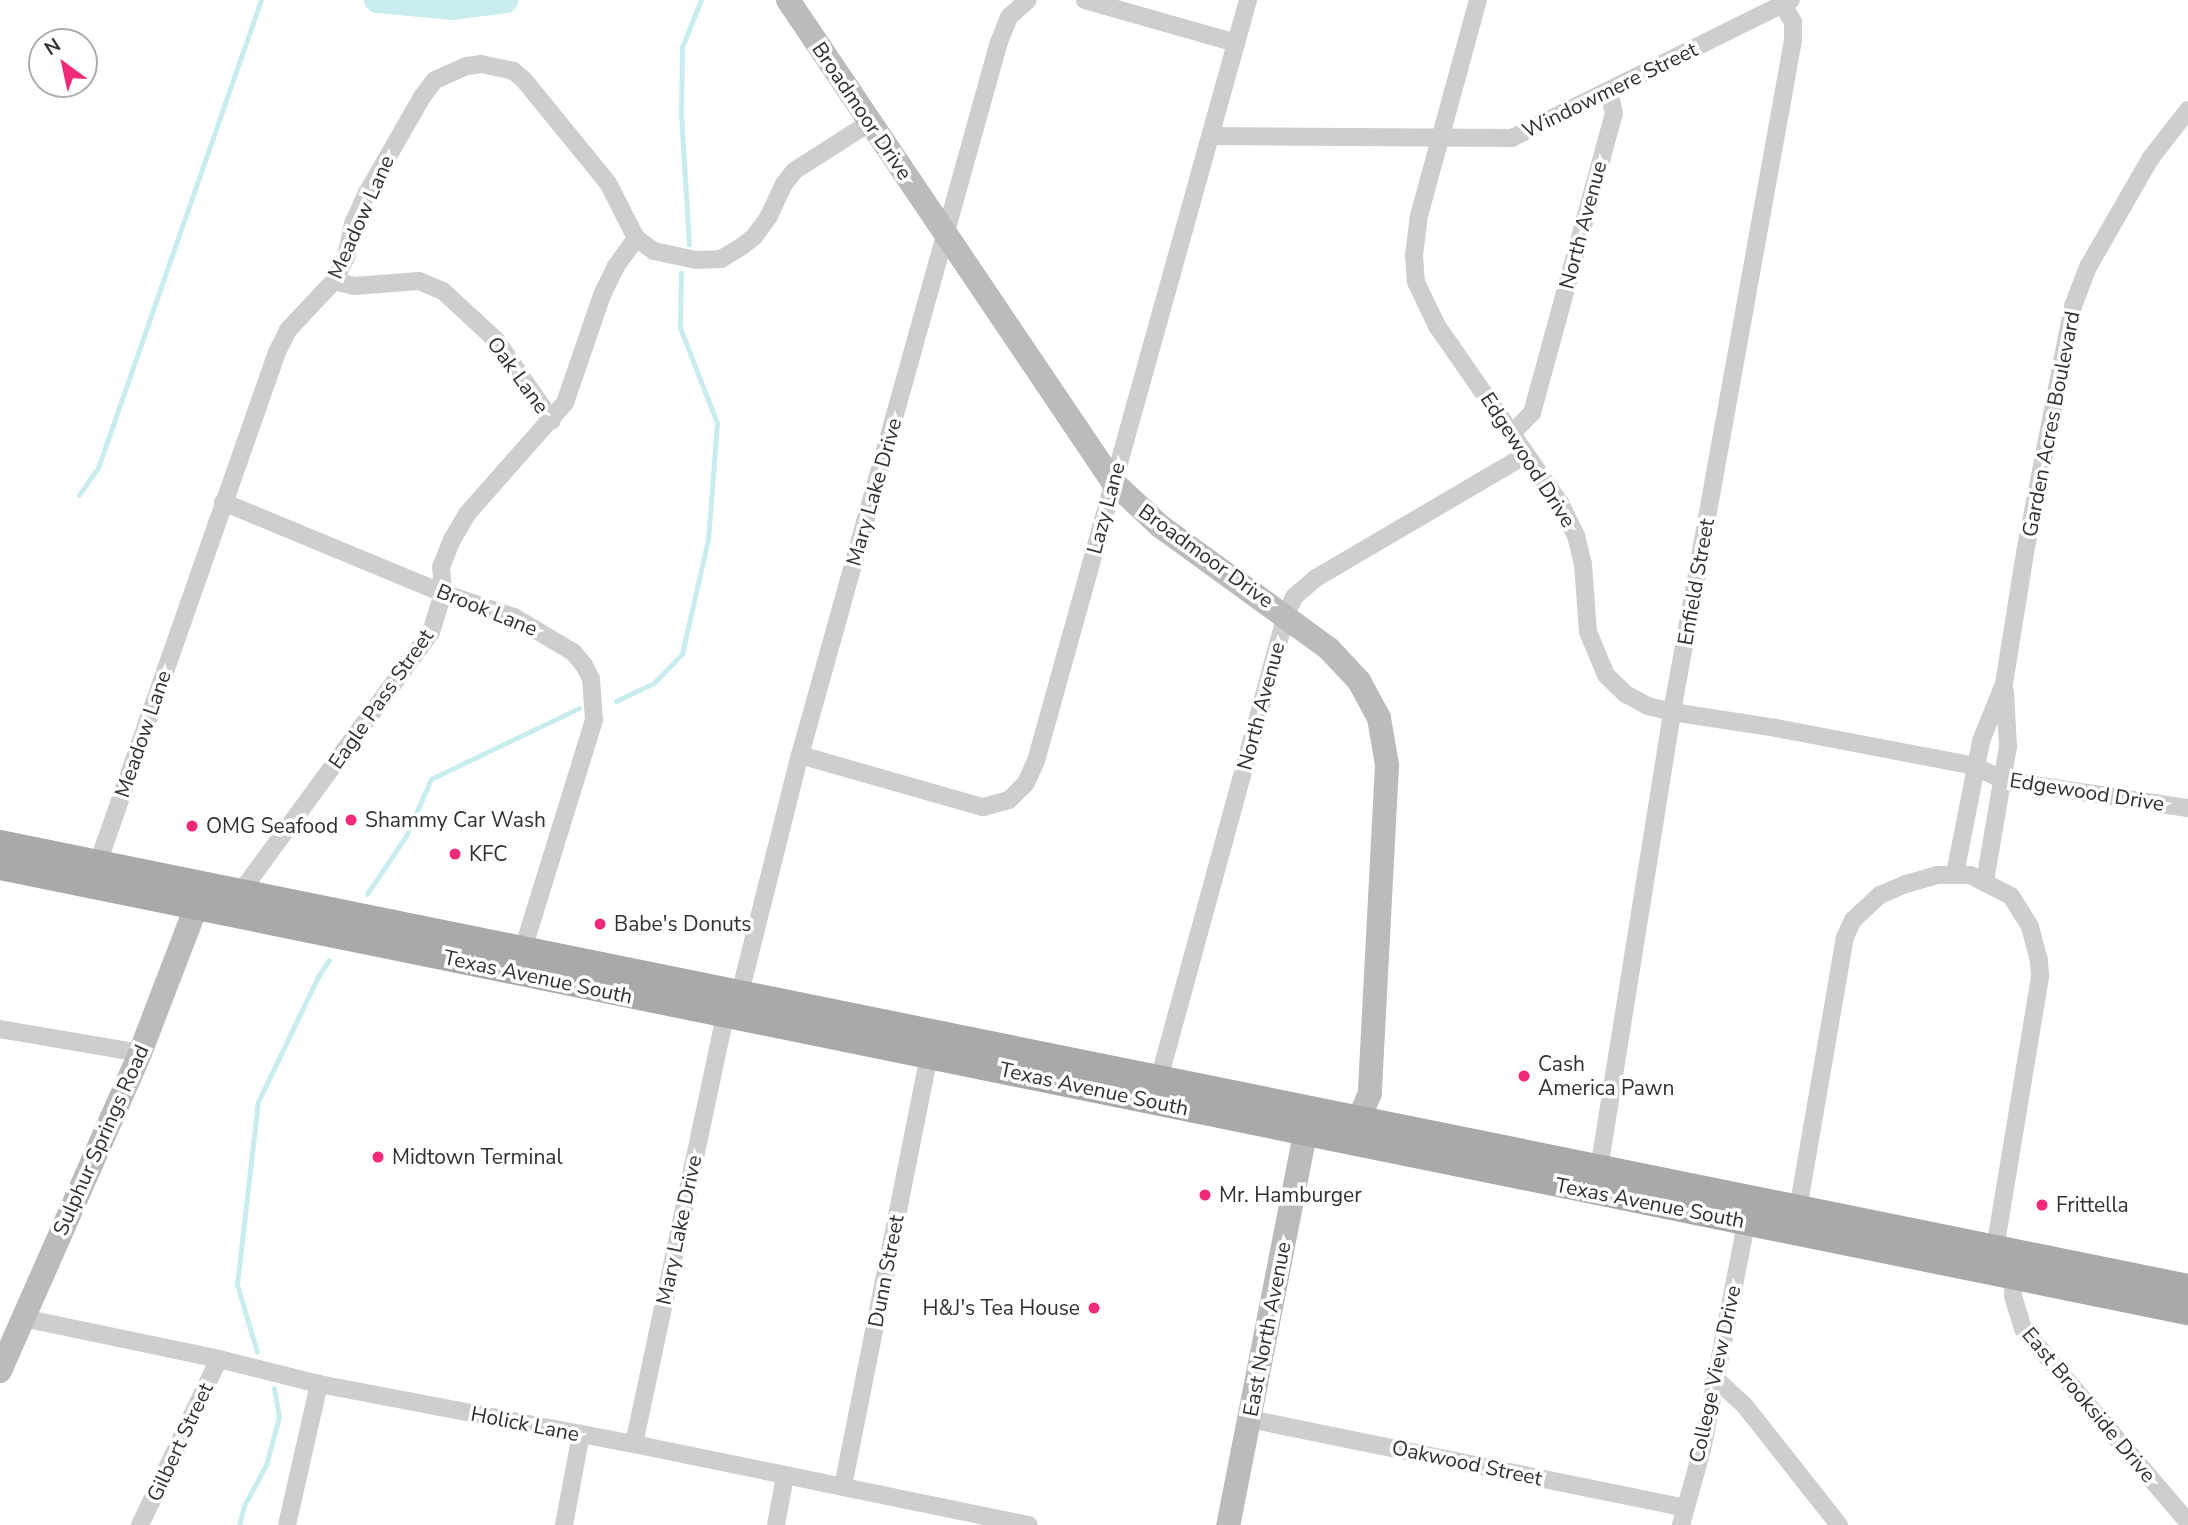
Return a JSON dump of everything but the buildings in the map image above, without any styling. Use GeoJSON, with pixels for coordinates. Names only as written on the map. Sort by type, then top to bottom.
{"type":"FeatureCollection","features":[{"type":"Feature","properties":{"kind":"main road","name":"Texas Avenue South"},"geometry":{"type":"LineString","coordinates":[[0,843],[2188,1287]]}},
{"type":"Feature","properties":{"kind":"main road","name":"Texas Avenue South"},"geometry":{"type":"LineString","coordinates":[[0,867],[2188,1312]]}},
{"type":"Feature","properties":{"kind":"main road"},"geometry":{"type":"LineString","coordinates":[[725,1016],[732,1008],[742,1007],[883,1034],[901,1027]]}},
{"type":"Feature","properties":{"kind":"main road"},"geometry":{"type":"LineString","coordinates":[[1842,1242],[1863,1234],[1982,1258],[1990,1255],[1995,1248]]}},
{"type":"Feature","properties":{"kind":"street","name":"Broadmoor Drive"},"geometry":{"type":"LineString","coordinates":[[788,0],[1113,482],[1160,526],[1286,615],[1351,671],[1374,705],[1385,747],[1376,1016],[1370,1093],[1359,1119]]}},
{"type":"Feature","properties":{"kind":"street","name":"Mary Lake Drive"},"geometry":{"type":"LineString","coordinates":[[740,993],[800,755],[999,42],[1009,17],[1028,0]]}},
{"type":"Feature","properties":{"kind":"street"},"geometry":{"type":"LineString","coordinates":[[1085,0],[1236,43]]}},
{"type":"Feature","properties":{"kind":"street","name":"Lazy Lane"},"geometry":{"type":"LineString","coordinates":[[800,755],[982,807],[995,805],[1018,793],[1037,761],[1248,0]]}},
{"type":"Feature","properties":{"kind":"street","name":"Edgewood Drive"},"geometry":{"type":"LineString","coordinates":[[1478,0],[1414,237],[1416,282],[1437,326],[1560,503],[1576,536],[1583,564],[1588,632],[1606,675],[1626,694],[1648,706],[1672,712],[1776,727],[1975,766],[2002,780],[2188,808]]}},
{"type":"Feature","properties":{"kind":"street","name":"Windowmere Street"},"geometry":{"type":"LineString","coordinates":[[1210,136],[1512,138],[1785,1]]}},
{"type":"Feature","properties":{"kind":"street","name":"Enfield Street"},"geometry":{"type":"LineString","coordinates":[[1599,1168],[1672,712],[1793,40],[1793,22],[1785,1]]}},
{"type":"Feature","properties":{"kind":"street","name":"Meadow Lane"},"geometry":{"type":"LineString","coordinates":[[98,863],[277,352],[288,330],[334,281],[346,257],[353,224],[367,192],[422,97],[435,80],[467,66],[499,67],[513,71],[524,80],[608,183],[636,238]]}},
{"type":"Feature","properties":{"kind":"street","name":"North Avenue"},"geometry":{"type":"LineString","coordinates":[[1512,433],[1532,413],[1614,114],[1609,91]]}},
{"type":"Feature","properties":{"kind":"street","name":"Garden Acres Boulevard"},"geometry":{"type":"LineString","coordinates":[[1970,877],[1961,841],[1981,741],[2004,684],[2027,540],[2073,306],[2088,268],[2150,159],[2188,110]]}},
{"type":"Feature","properties":{"kind":"street"},"geometry":{"type":"LineString","coordinates":[[636,238],[654,251],[674,257],[721,259],[754,237],[794,171],[869,123]]}},
{"type":"Feature","properties":{"kind":"street","name":"Eagle Pass Street"},"geometry":{"type":"LineString","coordinates":[[240,893],[432,632],[443,593],[441,567],[452,540],[467,514],[552,421],[565,403],[602,295],[616,266],[636,238]]}},
{"type":"Feature","properties":{"kind":"street","name":"Oak Lane"},"geometry":{"type":"LineString","coordinates":[[334,281],[354,286],[419,281],[443,292],[496,340],[552,421]]}},
{"type":"Feature","properties":{"kind":"street","name":"North Avenue"},"geometry":{"type":"LineString","coordinates":[[1159,1079],[1286,615],[1294,597],[1316,578],[1526,454]]}},
{"type":"Feature","properties":{"kind":"street","name":"Brook Lane"},"geometry":{"type":"LineString","coordinates":[[223,502],[443,593],[514,617],[546,633],[573,652],[591,679],[594,720],[558,846],[523,949]]}},
{"type":"Feature","properties":{"kind":"street","name":"Garden Acres Boulevard"},"geometry":{"type":"LineString","coordinates":[[1970,877],[2002,780],[2009,730],[2004,684]]}},
{"type":"Feature","properties":{"kind":"street"},"geometry":{"type":"LineString","coordinates":[[1798,1209],[1845,937],[1853,920],[1867,904],[1880,895],[1925,877],[1941,865],[1961,841]]}},
{"type":"Feature","properties":{"kind":"street"},"geometry":{"type":"LineString","coordinates":[[1925,877],[1970,877],[2011,896],[2030,926],[2039,969],[1995,1248]]}},
{"type":"Feature","properties":{"kind":"street"},"geometry":{"type":"LineString","coordinates":[[196,907],[240,893]]}},
{"type":"Feature","properties":{"kind":"street","name":"Sulphur Springs Road"},"geometry":{"type":"LineString","coordinates":[[0,1371],[139,1053],[196,907]]}},
{"type":"Feature","properties":{"kind":"street","name":"Mary Lake Drive"},"geometry":{"type":"LineString","coordinates":[[634,1444],[725,1016]]}},
{"type":"Feature","properties":{"kind":"street"},"geometry":{"type":"LineString","coordinates":[[0,1029],[139,1053]]}},
{"type":"Feature","properties":{"kind":"street","name":"Dunn Street"},"geometry":{"type":"LineString","coordinates":[[843,1486],[929,1056]]}},
{"type":"Feature","properties":{"kind":"street"},"geometry":{"type":"LineString","coordinates":[[1305,1133],[1359,1119]]}},
{"type":"Feature","properties":{"kind":"street","name":"East North Avenue"},"geometry":{"type":"LineString","coordinates":[[1228,1525],[1305,1133]]}},
{"type":"Feature","properties":{"kind":"street","name":"College View Drive"},"geometry":{"type":"LineString","coordinates":[[1683,1516],[1702,1450],[1746,1223]]}},
{"type":"Feature","properties":{"kind":"street","name":"East Brookside Drive"},"geometry":{"type":"LineString","coordinates":[[2014,1277],[2013,1296],[2023,1329],[2188,1522]]}},
{"type":"Feature","properties":{"kind":"street","name":"Holick Lane"},"geometry":{"type":"LineString","coordinates":[[23,1318],[219,1359],[318,1384],[843,1486],[992,1521],[1029,1525]]}},
{"type":"Feature","properties":{"kind":"street","name":"Gilbert Street"},"geometry":{"type":"LineString","coordinates":[[140,1525],[219,1359]]}},
{"type":"Feature","properties":{"kind":"street"},"geometry":{"type":"LineString","coordinates":[[1716,1379],[1745,1406],[1839,1525]]}},
{"type":"Feature","properties":{"kind":"street"},"geometry":{"type":"LineString","coordinates":[[287,1525],[318,1384]]}},
{"type":"Feature","properties":{"kind":"street","name":"Oakwood Street"},"geometry":{"type":"LineString","coordinates":[[1249,1419],[1683,1516]]}},
{"type":"Feature","properties":{"kind":"street"},"geometry":{"type":"LineString","coordinates":[[564,1525],[581,1434]]}},
{"type":"Feature","properties":{"kind":"street"},"geometry":{"type":"LineString","coordinates":[[776,1525],[785,1476]]}},
{"type":"Feature","properties":{"kind":"waterway"},"geometry":{"type":"LineString","coordinates":[[79,495],[98,468],[261,0]]}},
{"type":"Feature","properties":{"kind":"waterway"},"geometry":{"type":"LineString","coordinates":[[377,0],[452,7],[506,0]]}},
{"type":"Feature","properties":{"kind":"waterway"},"geometry":{"type":"LineString","coordinates":[[689,245],[681,116],[682,47],[701,0]]}},
{"type":"Feature","properties":{"kind":"waterway"},"geometry":{"type":"LineString","coordinates":[[616,701],[654,683],[682,654],[708,540],[717,423],[680,328],[681,273]]}},
{"type":"Feature","properties":{"kind":"waterway"},"geometry":{"type":"LineString","coordinates":[[367,894],[406,836],[431,779],[579,708]]}},
{"type":"Feature","properties":{"kind":"waterway"},"geometry":{"type":"LineString","coordinates":[[257,1352],[237,1285],[258,1102],[318,977],[329,960]]}},
{"type":"Feature","properties":{"kind":"waterway"},"geometry":{"type":"LineString","coordinates":[[239,1525],[244,1506],[266,1465],[279,1417],[274,1388]]}},
{"type":"Feature","properties":{"kind":"place","name":"Shammy Car Wash"},"geometry":{"type":"Point","coordinates":[351,820]}},
{"type":"Feature","properties":{"kind":"place","name":"OMG Seafood"},"geometry":{"type":"Point","coordinates":[192,826]}},
{"type":"Feature","properties":{"kind":"place","name":"KFC"},"geometry":{"type":"Point","coordinates":[455,854]}},
{"type":"Feature","properties":{"kind":"place","name":"Babe's Donuts"},"geometry":{"type":"Point","coordinates":[600,924]}},
{"type":"Feature","properties":{"kind":"place","name":"Cash America Pawn"},"geometry":{"type":"Point","coordinates":[1524,1076]}},
{"type":"Feature","properties":{"kind":"place","name":"Midtown Terminal"},"geometry":{"type":"Point","coordinates":[378,1157]}},
{"type":"Feature","properties":{"kind":"place","name":"Mr. Hamburger"},"geometry":{"type":"Point","coordinates":[1205,1195]}},
{"type":"Feature","properties":{"kind":"place","name":"Frittella"},"geometry":{"type":"Point","coordinates":[2042,1205]}},
{"type":"Feature","properties":{"kind":"place","name":"H&J's Tea House"},"geometry":{"type":"Point","coordinates":[1094,1308]}}]}
